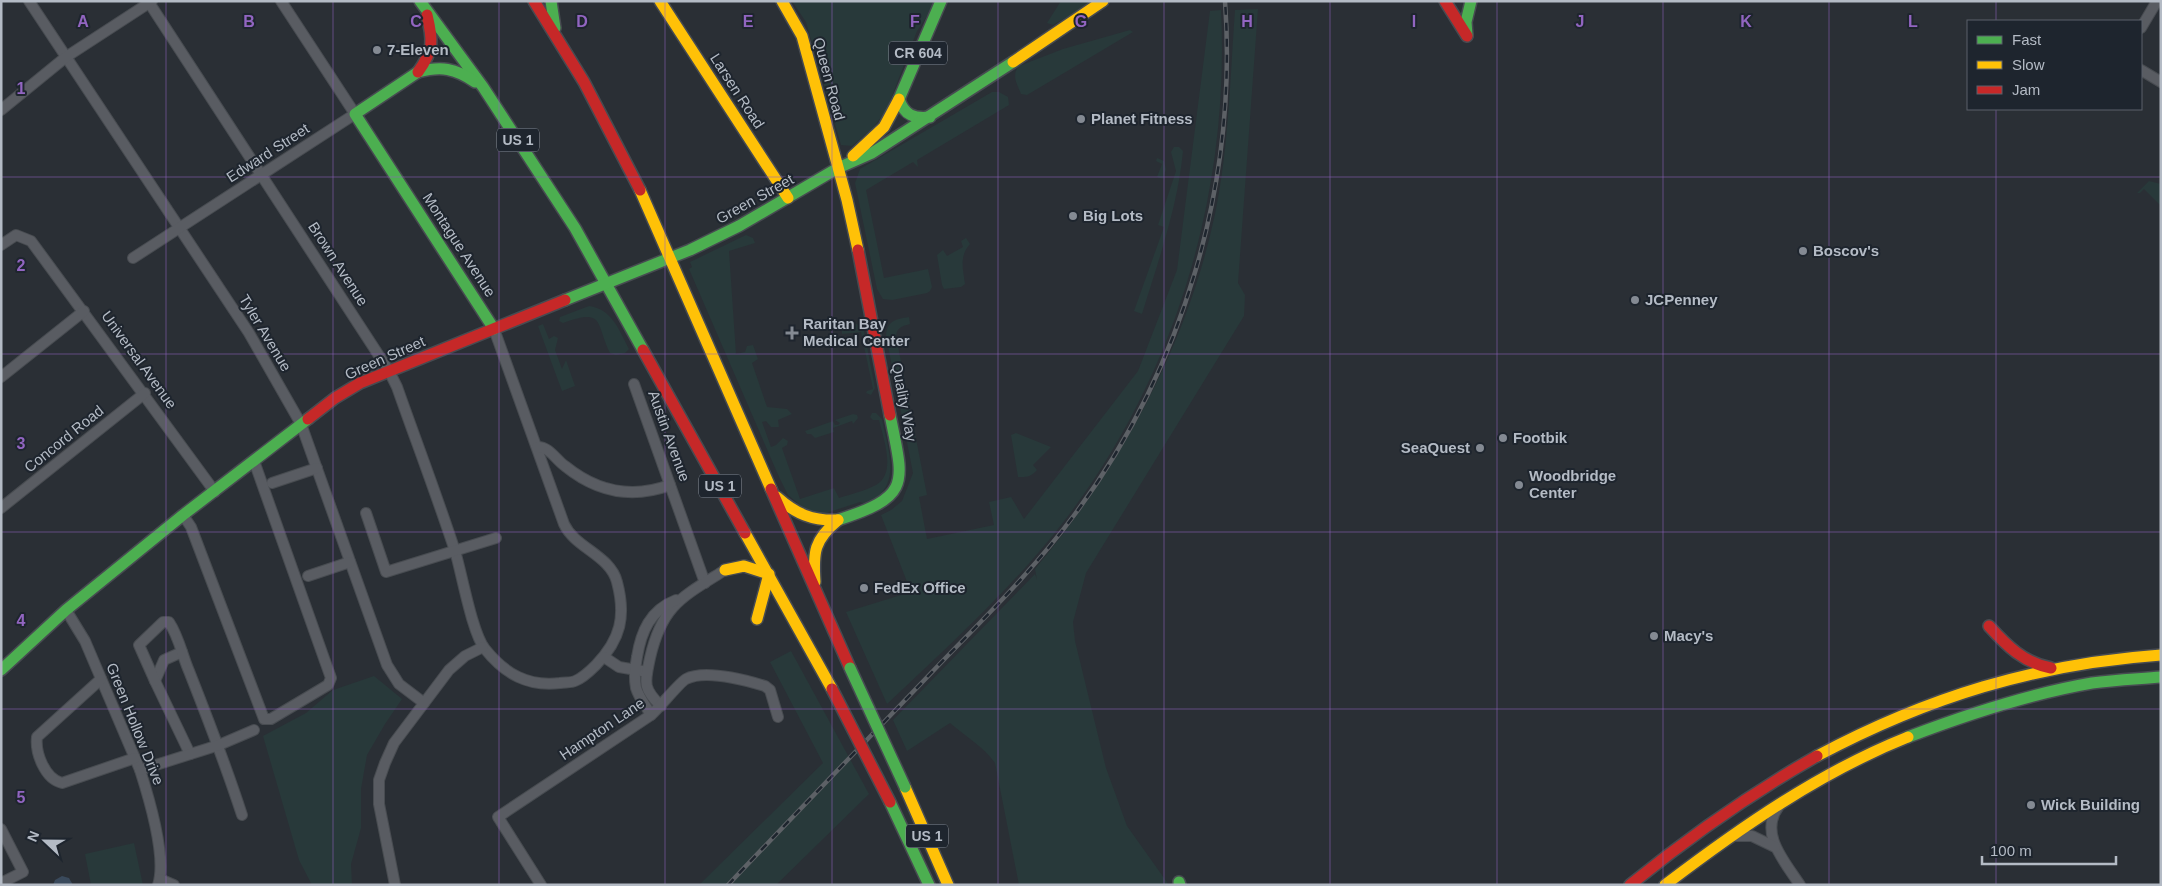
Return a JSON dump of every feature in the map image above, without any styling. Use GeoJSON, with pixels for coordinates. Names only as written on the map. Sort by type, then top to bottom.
{"type":"FeatureCollection","features":[{"type":"Feature","properties":{"kind":"main road","name":"US 1"},"geometry":{"type":"LineString","coordinates":[[534,1],[599,109],[629,166],[816,594],[948,885]]}},
{"type":"Feature","properties":{"kind":"main road"},"geometry":{"type":"LineString","coordinates":[[551,1],[553,22],[558,38]]}},
{"type":"Feature","properties":{"kind":"main road","name":"Larsen Road"},"geometry":{"type":"LineString","coordinates":[[660,1],[788,198]]}},
{"type":"Feature","properties":{"kind":"main road","name":"Queen Road"},"geometry":{"type":"LineString","coordinates":[[782,1],[802,36],[838,168]]}},
{"type":"Feature","properties":{"kind":"main road","name":"CR 604"},"geometry":{"type":"LineString","coordinates":[[900,99],[942,1]]}},
{"type":"Feature","properties":{"kind":"main road","name":"Green Street"},"geometry":{"type":"LineString","coordinates":[[1,670],[66,610],[335,398],[360,383],[671,259],[721,235],[838,168],[872,153],[933,116],[1103,1]]}},
{"type":"Feature","properties":{"kind":"main road"},"geometry":{"type":"LineString","coordinates":[[1445,1],[1467,36],[1466,22],[1471,1]]}},
{"type":"Feature","properties":{"kind":"main road","name":"US 1"},"geometry":{"type":"LineString","coordinates":[[422,4],[483,87],[557,200],[608,284],[832,689],[890,802],[929,885]]}},
{"type":"Feature","properties":{"kind":"main road"},"geometry":{"type":"LineString","coordinates":[[418,72],[430,55],[432,46],[422,4]]}},
{"type":"Feature","properties":{"kind":"main road"},"geometry":{"type":"LineString","coordinates":[[418,72],[437,67],[450,67],[483,87]]}},
{"type":"Feature","properties":{"kind":"main road","name":"Edward Street"},"geometry":{"type":"LineString","coordinates":[[354,114],[418,72]]}},
{"type":"Feature","properties":{"kind":"main road"},"geometry":{"type":"LineString","coordinates":[[900,99],[902,108],[910,116],[921,118],[933,116]]}},
{"type":"Feature","properties":{"kind":"main road","name":"Green Street"},"geometry":{"type":"LineString","coordinates":[[838,168],[879,134],[900,99]]}},
{"type":"Feature","properties":{"kind":"main road","name":"Montague Avenue"},"geometry":{"type":"LineString","coordinates":[[354,114],[494,329]]}},
{"type":"Feature","properties":{"kind":"main road","name":"Quality Way"},"geometry":{"type":"LineString","coordinates":[[838,168],[858,248],[900,469],[897,486],[888,499],[873,508],[838,520]]}},
{"type":"Feature","properties":{"kind":"main road"},"geometry":{"type":"LineString","coordinates":[[772,493],[797,514],[807,519],[818,521],[838,520]]}},
{"type":"Feature","properties":{"kind":"main road"},"geometry":{"type":"LineString","coordinates":[[725,570],[739,552],[739,520]]}},
{"type":"Feature","properties":{"kind":"main road"},"geometry":{"type":"LineString","coordinates":[[816,594],[815,546],[823,533],[838,520]]}},
{"type":"Feature","properties":{"kind":"main road"},"geometry":{"type":"LineString","coordinates":[[725,570],[744,566],[769,574],[757,619],[765,611],[772,610],[782,612],[795,620]]}},
{"type":"Feature","properties":{"kind":"main road"},"geometry":{"type":"LineString","coordinates":[[1989,626],[2024,659],[2038,666],[2054,668]]}},
{"type":"Feature","properties":{"kind":"main road"},"geometry":{"type":"LineString","coordinates":[[1630,885],[1667,855],[1748,797],[1844,742],[1903,716],[2003,681],[2054,668],[2108,659],[2161,655]]}},
{"type":"Feature","properties":{"kind":"main road"},"geometry":{"type":"LineString","coordinates":[[1665,885],[1729,837],[1785,800],[1883,749],[1982,711],[2032,696],[2111,681],[2161,677]]}},
{"type":"Feature","properties":{"kind":"main road"},"geometry":{"type":"LineString","coordinates":[[923,872],[924,885]]}},
{"type":"Feature","properties":{"kind":"street","name":"Tyler Avenue"},"geometry":{"type":"LineString","coordinates":[[29,1],[249,333],[301,424],[389,671],[399,684],[424,703]]}},
{"type":"Feature","properties":{"kind":"street","name":"Montague Avenue"},"geometry":{"type":"LineString","coordinates":[[280,1],[354,114]]}},
{"type":"Feature","properties":{"kind":"street"},"geometry":{"type":"LineString","coordinates":[[2142,26],[2157,1]]}},
{"type":"Feature","properties":{"kind":"street"},"geometry":{"type":"LineString","coordinates":[[1,110],[66,57],[149,2]]}},
{"type":"Feature","properties":{"kind":"street","name":"Brown Avenue"},"geometry":{"type":"LineString","coordinates":[[149,2],[389,371],[400,394],[454,550],[477,633],[483,647]]}},
{"type":"Feature","properties":{"kind":"street"},"geometry":{"type":"LineString","coordinates":[[2142,71],[2161,82]]}},
{"type":"Feature","properties":{"kind":"street","name":"Edward Street"},"geometry":{"type":"LineString","coordinates":[[133,258],[354,114]]}},
{"type":"Feature","properties":{"kind":"street","name":"Universal Avenue"},"geometry":{"type":"LineString","coordinates":[[1,245],[16,235],[32,240],[145,393],[215,492]]}},
{"type":"Feature","properties":{"kind":"street"},"geometry":{"type":"LineString","coordinates":[[1,377],[84,311]]}},
{"type":"Feature","properties":{"kind":"street","name":"Montague Avenue"},"geometry":{"type":"LineString","coordinates":[[494,329],[566,529],[574,538],[604,562],[617,579],[622,620],[616,638],[604,657]]}},
{"type":"Feature","properties":{"kind":"street","name":"Austin Avenue"},"geometry":{"type":"LineString","coordinates":[[634,384],[705,583]]}},
{"type":"Feature","properties":{"kind":"street","name":"Concord Road"},"geometry":{"type":"LineString","coordinates":[[1,508],[145,393]]}},
{"type":"Feature","properties":{"kind":"street"},"geometry":{"type":"LineString","coordinates":[[537,447],[546,448],[564,466],[578,476],[607,489],[642,493],[670,485]]}},
{"type":"Feature","properties":{"kind":"street"},"geometry":{"type":"LineString","coordinates":[[183,516],[191,527],[264,719],[271,719],[328,685],[331,678],[254,461]]}},
{"type":"Feature","properties":{"kind":"street"},"geometry":{"type":"LineString","coordinates":[[272,483],[317,468]]}},
{"type":"Feature","properties":{"kind":"street"},"geometry":{"type":"LineString","coordinates":[[366,513],[386,572],[496,538]]}},
{"type":"Feature","properties":{"kind":"street"},"geometry":{"type":"LineString","coordinates":[[308,576],[350,562]]}},
{"type":"Feature","properties":{"kind":"street"},"geometry":{"type":"LineString","coordinates":[[651,715],[638,693],[635,670],[643,632],[658,610],[682,598],[725,570]]}},
{"type":"Feature","properties":{"kind":"street"},"geometry":{"type":"LineString","coordinates":[[661,706],[647,689],[647,672],[655,636],[666,615],[682,598]]}},
{"type":"Feature","properties":{"kind":"street","name":"Green Hollow Drive"},"geometry":{"type":"LineString","coordinates":[[66,610],[85,641],[140,770],[156,833],[161,862],[159,882]]}},
{"type":"Feature","properties":{"kind":"street"},"geometry":{"type":"LineString","coordinates":[[190,754],[139,645],[163,622],[169,622],[175,630],[219,745],[242,815]]}},
{"type":"Feature","properties":{"kind":"street"},"geometry":{"type":"LineString","coordinates":[[643,632],[655,636]]}},
{"type":"Feature","properties":{"kind":"street"},"geometry":{"type":"LineString","coordinates":[[395,885],[379,804],[379,780],[394,742],[456,662],[483,647],[498,664],[514,675],[531,683],[554,684],[575,681],[604,657],[619,667],[647,672]]}},
{"type":"Feature","properties":{"kind":"street"},"geometry":{"type":"LineString","coordinates":[[155,681],[164,660],[182,652]]}},
{"type":"Feature","properties":{"kind":"street","name":"Hampton Lane"},"geometry":{"type":"LineString","coordinates":[[541,885],[498,817],[651,715],[685,679],[703,674],[765,686],[770,690],[778,717]]}},
{"type":"Feature","properties":{"kind":"street"},"geometry":{"type":"LineString","coordinates":[[101,679],[37,737],[36,744],[47,773],[62,783],[135,758]]}},
{"type":"Feature","properties":{"kind":"street"},"geometry":{"type":"LineString","coordinates":[[140,770],[219,745],[254,730]]}},
{"type":"Feature","properties":{"kind":"street"},"geometry":{"type":"LineString","coordinates":[[1785,800],[1777,809],[1772,819],[1771,834],[1775,847],[1800,885]]}},
{"type":"Feature","properties":{"kind":"street"},"geometry":{"type":"LineString","coordinates":[[1,830],[23,872],[1,883]]}},
{"type":"Feature","properties":{"kind":"street"},"geometry":{"type":"LineString","coordinates":[[1729,837],[1752,836],[1775,847]]}},
{"type":"Feature","properties":{"kind":"street"},"geometry":{"type":"LineString","coordinates":[[159,882],[174,885]]}},
{"type":"Feature","properties":{"kind":"shaded area"},"geometry":{"type":"Polygon","coordinates":[[[792,1],[937,1],[917,31],[887,109],[873,128],[852,146],[841,145],[806,22],[792,1]]]}},
{"type":"Feature","properties":{"kind":"shaded area"},"geometry":{"type":"Polygon","coordinates":[[[1061,1],[1095,1],[1053,25],[1047,23],[1061,1]]]}},
{"type":"Feature","properties":{"kind":"shaded area"},"geometry":{"type":"Polygon","coordinates":[[[1258,9],[1238,283],[1245,295],[1244,316],[1086,573],[1073,622],[1075,641],[1106,768],[1127,826],[1169,885],[1019,885],[995,763],[991,757],[950,723],[907,751],[893,720],[1035,574],[1037,580],[1035,569],[1095,489],[1147,402],[1187,311],[1203,263],[1215,214],[1226,138],[1235,10],[1258,9]]]}},
{"type":"Feature","properties":{"kind":"shaded area"},"geometry":{"type":"Polygon","coordinates":[[[1221,10],[1221,85],[1214,159],[1201,232],[1180,303],[1153,373],[1119,439],[1079,501],[1032,560],[943,652],[887,704],[846,612],[911,592],[881,515],[902,501],[913,473],[886,336],[888,327],[896,320],[909,317],[910,324],[899,329],[896,336],[927,495],[919,497],[927,539],[994,525],[989,502],[1011,497],[1024,519],[1138,371],[1177,270],[1210,11],[1221,10]]]}},
{"type":"Feature","properties":{"kind":"shaded area"},"geometry":{"type":"Polygon","coordinates":[[[1130,30],[1133,32],[1027,95],[1021,94],[1015,76],[1019,66],[1063,49],[1130,30]]]}},
{"type":"Feature","properties":{"kind":"shaded area"},"geometry":{"type":"Polygon","coordinates":[[[992,92],[999,92],[1008,97],[1009,105],[917,160],[918,167],[913,162],[866,190],[884,278],[928,269],[932,287],[927,293],[892,300],[883,299],[877,289],[855,183],[860,169],[992,92]]]}},
{"type":"Feature","properties":{"kind":"shaded area"},"geometry":{"type":"Polygon","coordinates":[[[1174,147],[1179,147],[1183,151],[1177,192],[1167,234],[1142,314],[1134,311],[1164,227],[1158,225],[1176,171],[1171,152],[1174,147]]]}},
{"type":"Feature","properties":{"kind":"shaded area"},"geometry":{"type":"Polygon","coordinates":[[[1157,158],[1164,161],[1166,169],[1163,179],[1157,177],[1162,164],[1156,161],[1157,158]]]}},
{"type":"Feature","properties":{"kind":"shaded area"},"geometry":{"type":"Polygon","coordinates":[[[2149,181],[2161,184],[2161,206],[2144,189],[2137,193],[2149,181]]]}},
{"type":"Feature","properties":{"kind":"shaded area"},"geometry":{"type":"Polygon","coordinates":[[[746,235],[753,238],[755,243],[729,251],[736,354],[745,352],[747,346],[753,345],[758,359],[752,363],[767,407],[787,409],[792,414],[778,420],[779,427],[771,427],[766,421],[762,422],[771,447],[783,438],[788,441],[787,445],[782,448],[800,499],[834,488],[839,498],[858,492],[876,485],[886,472],[887,455],[879,420],[873,420],[870,417],[872,413],[876,413],[882,419],[890,455],[889,478],[885,488],[877,497],[865,504],[860,502],[814,517],[788,495],[779,477],[689,269],[692,267],[690,262],[746,235]]]}},
{"type":"Feature","properties":{"kind":"shaded area"},"geometry":{"type":"Polygon","coordinates":[[[966,238],[970,244],[963,258],[965,284],[961,287],[944,289],[937,255],[943,250],[947,256],[963,247],[961,241],[966,238]]]}},
{"type":"Feature","properties":{"kind":"shaded area"},"geometry":{"type":"Polygon","coordinates":[[[589,306],[604,311],[614,322],[629,349],[625,353],[616,355],[610,353],[600,326],[592,318],[586,317],[563,323],[559,321],[560,317],[589,306]]]}},
{"type":"Feature","properties":{"kind":"shaded area"},"geometry":{"type":"Polygon","coordinates":[[[543,324],[549,339],[554,336],[558,338],[555,350],[562,369],[566,360],[575,386],[562,391],[538,326],[543,324]]]}},
{"type":"Feature","properties":{"kind":"shaded area"},"geometry":{"type":"Polygon","coordinates":[[[847,324],[857,324],[864,331],[875,388],[871,395],[866,393],[873,389],[861,332],[842,334],[842,328],[847,324]]]}},
{"type":"Feature","properties":{"kind":"shaded area"},"geometry":{"type":"Polygon","coordinates":[[[853,414],[857,415],[858,418],[853,424],[852,421],[833,428],[834,432],[815,438],[805,431],[833,421],[835,425],[838,425],[840,423],[835,420],[853,414]]]}},
{"type":"Feature","properties":{"kind":"shaded area"},"geometry":{"type":"Polygon","coordinates":[[[1016,433],[1051,447],[1033,465],[1037,470],[1029,476],[1018,477],[1011,435],[1016,433]]]}},
{"type":"Feature","properties":{"kind":"shaded area"},"geometry":{"type":"Polygon","coordinates":[[[791,651],[869,794],[776,885],[699,885],[823,763],[770,662],[791,651]]]}},
{"type":"Feature","properties":{"kind":"shaded area"},"geometry":{"type":"Polygon","coordinates":[[[374,676],[402,699],[367,755],[361,789],[361,828],[351,864],[352,885],[312,885],[299,860],[263,736],[306,713],[333,690],[374,676]]]}},
{"type":"Feature","properties":{"kind":"shaded area"},"geometry":{"type":"Polygon","coordinates":[[[134,843],[143,885],[91,885],[85,854],[134,843]]]}},
{"type":"Feature","properties":{"kind":"water"},"geometry":{"type":"Polygon","coordinates":[[[62,876],[69,878],[73,885],[53,885],[55,880],[62,876]]]}},
{"type":"Feature","properties":{"kind":"railway"},"geometry":{"type":"LineString","coordinates":[[728,885],[1025,575],[1075,514],[1113,458],[1146,398],[1173,336],[1195,271],[1212,205],[1222,137],[1227,69],[1225,1]]}},
{"type":"Feature","properties":{"kind":"traffic: fast"},"geometry":{"type":"LineString","coordinates":[[420,1],[483,87],[575,228],[643,350]]}},
{"type":"Feature","properties":{"kind":"traffic: fast"},"geometry":{"type":"LineString","coordinates":[[551,1],[555,28]]}},
{"type":"Feature","properties":{"kind":"traffic: fast"},"geometry":{"type":"LineString","coordinates":[[899,99],[941,1]]}},
{"type":"Feature","properties":{"kind":"traffic: fast"},"geometry":{"type":"LineString","coordinates":[[1467,35],[1466,22],[1471,1]]}},
{"type":"Feature","properties":{"kind":"traffic: fast"},"geometry":{"type":"LineString","coordinates":[[565,300],[690,250],[739,226],[838,168],[872,153],[1013,62]]}},
{"type":"Feature","properties":{"kind":"traffic: fast"},"geometry":{"type":"LineString","coordinates":[[418,72],[434,69],[454,71],[475,82]]}},
{"type":"Feature","properties":{"kind":"traffic: fast"},"geometry":{"type":"LineString","coordinates":[[418,72],[355,114],[494,329]]}},
{"type":"Feature","properties":{"kind":"traffic: fast"},"geometry":{"type":"LineString","coordinates":[[899,99],[904,109],[910,115],[930,117]]}},
{"type":"Feature","properties":{"kind":"traffic: fast"},"geometry":{"type":"LineString","coordinates":[[838,520],[879,503],[891,494],[897,484],[899,472],[898,457],[890,415]]}},
{"type":"Feature","properties":{"kind":"traffic: fast"},"geometry":{"type":"LineString","coordinates":[[1,670],[66,610],[183,515],[308,419]]}},
{"type":"Feature","properties":{"kind":"traffic: fast"},"geometry":{"type":"LineString","coordinates":[[850,668],[905,787]]}},
{"type":"Feature","properties":{"kind":"traffic: fast"},"geometry":{"type":"LineString","coordinates":[[1908,737],[1953,720],[2045,693],[2092,683],[2161,677]]}},
{"type":"Feature","properties":{"kind":"traffic: fast"},"geometry":{"type":"LineString","coordinates":[[890,802],[929,885]]}},
{"type":"Feature","properties":{"kind":"traffic: slow"},"geometry":{"type":"LineString","coordinates":[[660,1],[788,198]]}},
{"type":"Feature","properties":{"kind":"traffic: slow"},"geometry":{"type":"LineString","coordinates":[[782,1],[802,36],[847,200],[858,250]]}},
{"type":"Feature","properties":{"kind":"traffic: slow"},"geometry":{"type":"LineString","coordinates":[[1013,62],[1103,1]]}},
{"type":"Feature","properties":{"kind":"traffic: slow"},"geometry":{"type":"LineString","coordinates":[[853,156],[884,127],[899,99]]}},
{"type":"Feature","properties":{"kind":"traffic: slow"},"geometry":{"type":"LineString","coordinates":[[640,190],[771,489]]}},
{"type":"Feature","properties":{"kind":"traffic: slow"},"geometry":{"type":"LineString","coordinates":[[777,497],[791,508],[812,518],[838,520]]}},
{"type":"Feature","properties":{"kind":"traffic: slow"},"geometry":{"type":"LineString","coordinates":[[815,582],[814,562],[817,547],[824,534],[838,520]]}},
{"type":"Feature","properties":{"kind":"traffic: slow"},"geometry":{"type":"LineString","coordinates":[[745,533],[832,689]]}},
{"type":"Feature","properties":{"kind":"traffic: slow"},"geometry":{"type":"LineString","coordinates":[[725,570],[744,566],[769,574],[757,619]]}},
{"type":"Feature","properties":{"kind":"traffic: slow"},"geometry":{"type":"LineString","coordinates":[[1817,756],[1858,735],[1900,717],[1941,700],[1983,687],[2026,675],[2070,666],[2161,655]]}},
{"type":"Feature","properties":{"kind":"traffic: slow"},"geometry":{"type":"LineString","coordinates":[[1665,885],[1752,822],[1812,784],[1875,751],[1908,737]]}},
{"type":"Feature","properties":{"kind":"traffic: slow"},"geometry":{"type":"LineString","coordinates":[[905,787],[948,885]]}},
{"type":"Feature","properties":{"kind":"traffic: jam"},"geometry":{"type":"LineString","coordinates":[[534,1],[584,82],[640,190]]}},
{"type":"Feature","properties":{"kind":"traffic: jam"},"geometry":{"type":"LineString","coordinates":[[1445,1],[1467,36]]}},
{"type":"Feature","properties":{"kind":"traffic: jam"},"geometry":{"type":"LineString","coordinates":[[418,72],[427,57],[431,45],[427,15]]}},
{"type":"Feature","properties":{"kind":"traffic: jam"},"geometry":{"type":"LineString","coordinates":[[858,250],[890,415]]}},
{"type":"Feature","properties":{"kind":"traffic: jam"},"geometry":{"type":"LineString","coordinates":[[308,419],[335,398],[360,383],[565,300]]}},
{"type":"Feature","properties":{"kind":"traffic: jam"},"geometry":{"type":"LineString","coordinates":[[643,350],[745,533]]}},
{"type":"Feature","properties":{"kind":"traffic: jam"},"geometry":{"type":"LineString","coordinates":[[771,489],[850,668]]}},
{"type":"Feature","properties":{"kind":"traffic: jam"},"geometry":{"type":"LineString","coordinates":[[1989,626],[2002,640],[2024,658],[2041,666],[2051,668]]}},
{"type":"Feature","properties":{"kind":"traffic: jam"},"geometry":{"type":"LineString","coordinates":[[832,689],[890,802]]}},
{"type":"Feature","properties":{"kind":"traffic: jam"},"geometry":{"type":"LineString","coordinates":[[1630,885],[1720,817],[1768,785],[1817,756]]}},
{"type":"Feature","properties":{"kind":"place","name":"7-Eleven"},"geometry":{"type":"Point","coordinates":[377,50]}},
{"type":"Feature","properties":{"kind":"place","name":"Planet Fitness"},"geometry":{"type":"Point","coordinates":[1081,119]}},
{"type":"Feature","properties":{"kind":"place","name":"Big Lots"},"geometry":{"type":"Point","coordinates":[1073,216]}},
{"type":"Feature","properties":{"kind":"place","name":"Boscov's"},"geometry":{"type":"Point","coordinates":[1803,251]}},
{"type":"Feature","properties":{"kind":"place","name":"JCPenney"},"geometry":{"type":"Point","coordinates":[1635,300]}},
{"type":"Feature","properties":{"kind":"place","name":"Raritan Bay Medical Center"},"geometry":{"type":"Point","coordinates":[792,333]}},
{"type":"Feature","properties":{"kind":"place","name":"Footbik"},"geometry":{"type":"Point","coordinates":[1503,438]}},
{"type":"Feature","properties":{"kind":"place","name":"SeaQuest"},"geometry":{"type":"Point","coordinates":[1480,448]}},
{"type":"Feature","properties":{"kind":"place","name":"Woodbridge Center"},"geometry":{"type":"Point","coordinates":[1519,485]}},
{"type":"Feature","properties":{"kind":"place","name":"FedEx Office"},"geometry":{"type":"Point","coordinates":[864,588]}},
{"type":"Feature","properties":{"kind":"place","name":"Macy's"},"geometry":{"type":"Point","coordinates":[1654,636]}},
{"type":"Feature","properties":{"kind":"place","name":"Wick Building"},"geometry":{"type":"Point","coordinates":[2031,805]}}]}
